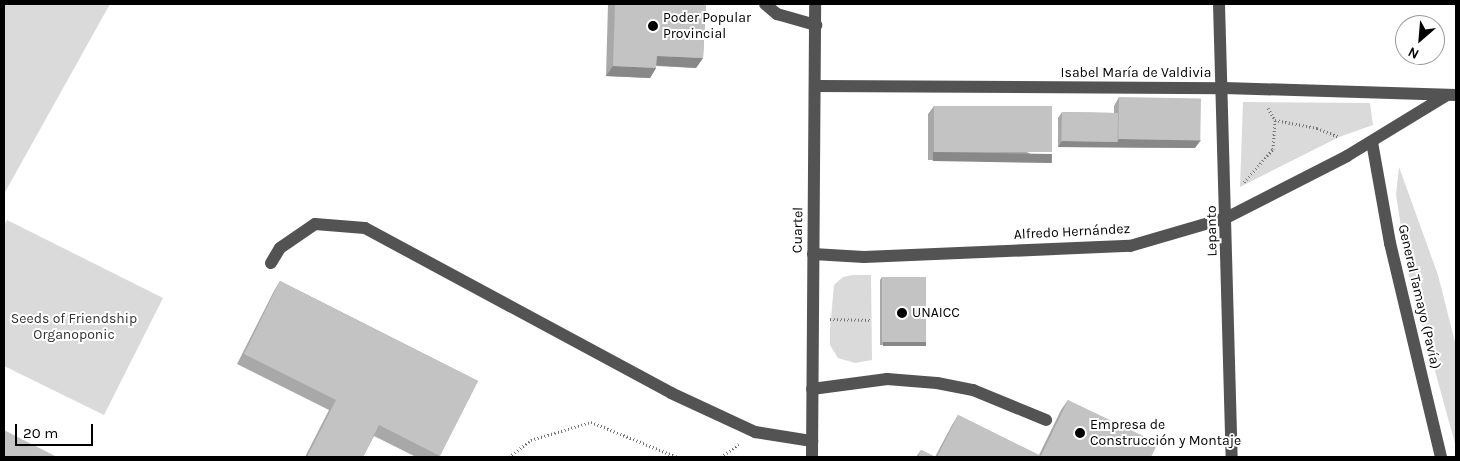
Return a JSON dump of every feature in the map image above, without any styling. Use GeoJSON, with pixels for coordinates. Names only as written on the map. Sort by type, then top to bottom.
{"type":"FeatureCollection","features":[{"type":"Feature","properties":{"kind":"street"},"geometry":{"type":"LineString","coordinates":[[765,4],[777,14],[816,25]]}},
{"type":"Feature","properties":{"kind":"street","name":"Cuartel"},"geometry":{"type":"LineString","coordinates":[[812,457],[816,86],[815,4]]}},
{"type":"Feature","properties":{"kind":"street","name":"Lepanto"},"geometry":{"type":"LineString","coordinates":[[1219,4],[1224,88],[1232,457]]}},
{"type":"Feature","properties":{"kind":"street","name":"Isabel María de Valdivia"},"geometry":{"type":"LineString","coordinates":[[816,86],[1224,88],[1451,95]]}},
{"type":"Feature","properties":{"kind":"street","name":"Alfredo Hernández"},"geometry":{"type":"LineString","coordinates":[[813,254],[864,257],[1130,246],[1226,218],[1347,156],[1451,95]]}},
{"type":"Feature","properties":{"kind":"street","name":"General Tamayo (Pavía)"},"geometry":{"type":"LineString","coordinates":[[1372,142],[1390,243],[1441,457]]}},
{"type":"Feature","properties":{"kind":"street"},"geometry":{"type":"LineString","coordinates":[[271,264],[280,248],[315,224],[365,228],[671,393],[755,432],[812,441]]}},
{"type":"Feature","properties":{"kind":"street"},"geometry":{"type":"LineString","coordinates":[[812,389],[887,379],[938,383],[973,390],[1046,420]]}},
{"type":"Feature","properties":{"kind":"path"},"geometry":{"type":"LineString","coordinates":[[1240,187],[1273,149],[1275,120],[1267,105],[1283,90]]}},
{"type":"Feature","properties":{"kind":"path"},"geometry":{"type":"LineString","coordinates":[[1275,120],[1317,128],[1340,137],[1347,156]]}},
{"type":"Feature","properties":{"kind":"path"},"geometry":{"type":"LineString","coordinates":[[812,319],[871,320]]}},
{"type":"Feature","properties":{"kind":"path"},"geometry":{"type":"LineString","coordinates":[[509,457],[531,440],[591,422],[677,457]]}},
{"type":"Feature","properties":{"kind":"green space"},"geometry":{"type":"Polygon","coordinates":[[[4,4],[110,4],[4,194],[4,4]]]}},
{"type":"Feature","properties":{"kind":"green space"},"geometry":{"type":"Polygon","coordinates":[[[1243,102],[1370,103],[1373,125],[1339,137],[1240,187],[1243,102]]]}},
{"type":"Feature","properties":{"kind":"green space"},"geometry":{"type":"Polygon","coordinates":[[[1399,167],[1438,275],[1456,346],[1456,447],[1409,277],[1396,195],[1399,167]]]}},
{"type":"Feature","properties":{"kind":"green space","name":"Seeds of Friendship Organoponic"},"geometry":{"type":"Polygon","coordinates":[[[7,220],[163,298],[104,415],[4,366],[4,226],[7,220]]]}},
{"type":"Feature","properties":{"kind":"green space"},"geometry":{"type":"Polygon","coordinates":[[[871,275],[872,360],[855,363],[838,358],[830,345],[834,285],[843,277],[871,275]]]}},
{"type":"Feature","properties":{"kind":"building","name":"Poder Popular Provincial"},"geometry":{"type":"Polygon","coordinates":[[[615,4],[706,4],[703,58],[657,56],[656,68],[613,66],[615,4]]]}},
{"type":"Feature","properties":{"kind":"building"},"geometry":{"type":"Polygon","coordinates":[[[1119,97],[1201,98],[1200,140],[1118,139],[1119,97]]]}},
{"type":"Feature","properties":{"kind":"building"},"geometry":{"type":"Polygon","coordinates":[[[934,106],[1052,106],[1052,152],[934,152],[934,106]]]}},
{"type":"Feature","properties":{"kind":"building"},"geometry":{"type":"Polygon","coordinates":[[[1062,112],[1118,113],[1117,142],[1061,141],[1062,112]]]}},
{"type":"Feature","properties":{"kind":"building","name":"UNAICC"},"geometry":{"type":"Polygon","coordinates":[[[882,277],[926,277],[926,342],[882,342],[882,277]]]}},
{"type":"Feature","properties":{"kind":"building"},"geometry":{"type":"Polygon","coordinates":[[[280,281],[478,381],[440,456],[379,425],[363,457],[307,457],[336,400],[244,354],[280,281]]]}},
{"type":"Feature","properties":{"kind":"building"},"geometry":{"type":"Polygon","coordinates":[[[1068,400],[1158,443],[1151,457],[937,457],[958,415],[1041,456],[1068,400]]]}},
{"type":"Feature","properties":{"kind":"building"},"geometry":{"type":"Polygon","coordinates":[[[4,430],[57,457],[4,457],[4,430]]]}},
{"type":"Feature","properties":{"kind":"building"},"geometry":{"type":"Polygon","coordinates":[[[921,450],[936,457],[918,457],[921,450]]]}},
{"type":"Feature","properties":{"kind":"place","name":"Poder Popular Provincial"},"geometry":{"type":"Point","coordinates":[653,26]}},
{"type":"Feature","properties":{"kind":"place","name":"UNAICC"},"geometry":{"type":"Point","coordinates":[902,313]}},
{"type":"Feature","properties":{"kind":"place","name":"Empresa de Construcción y Montaje"},"geometry":{"type":"Point","coordinates":[1080,433]}}]}
